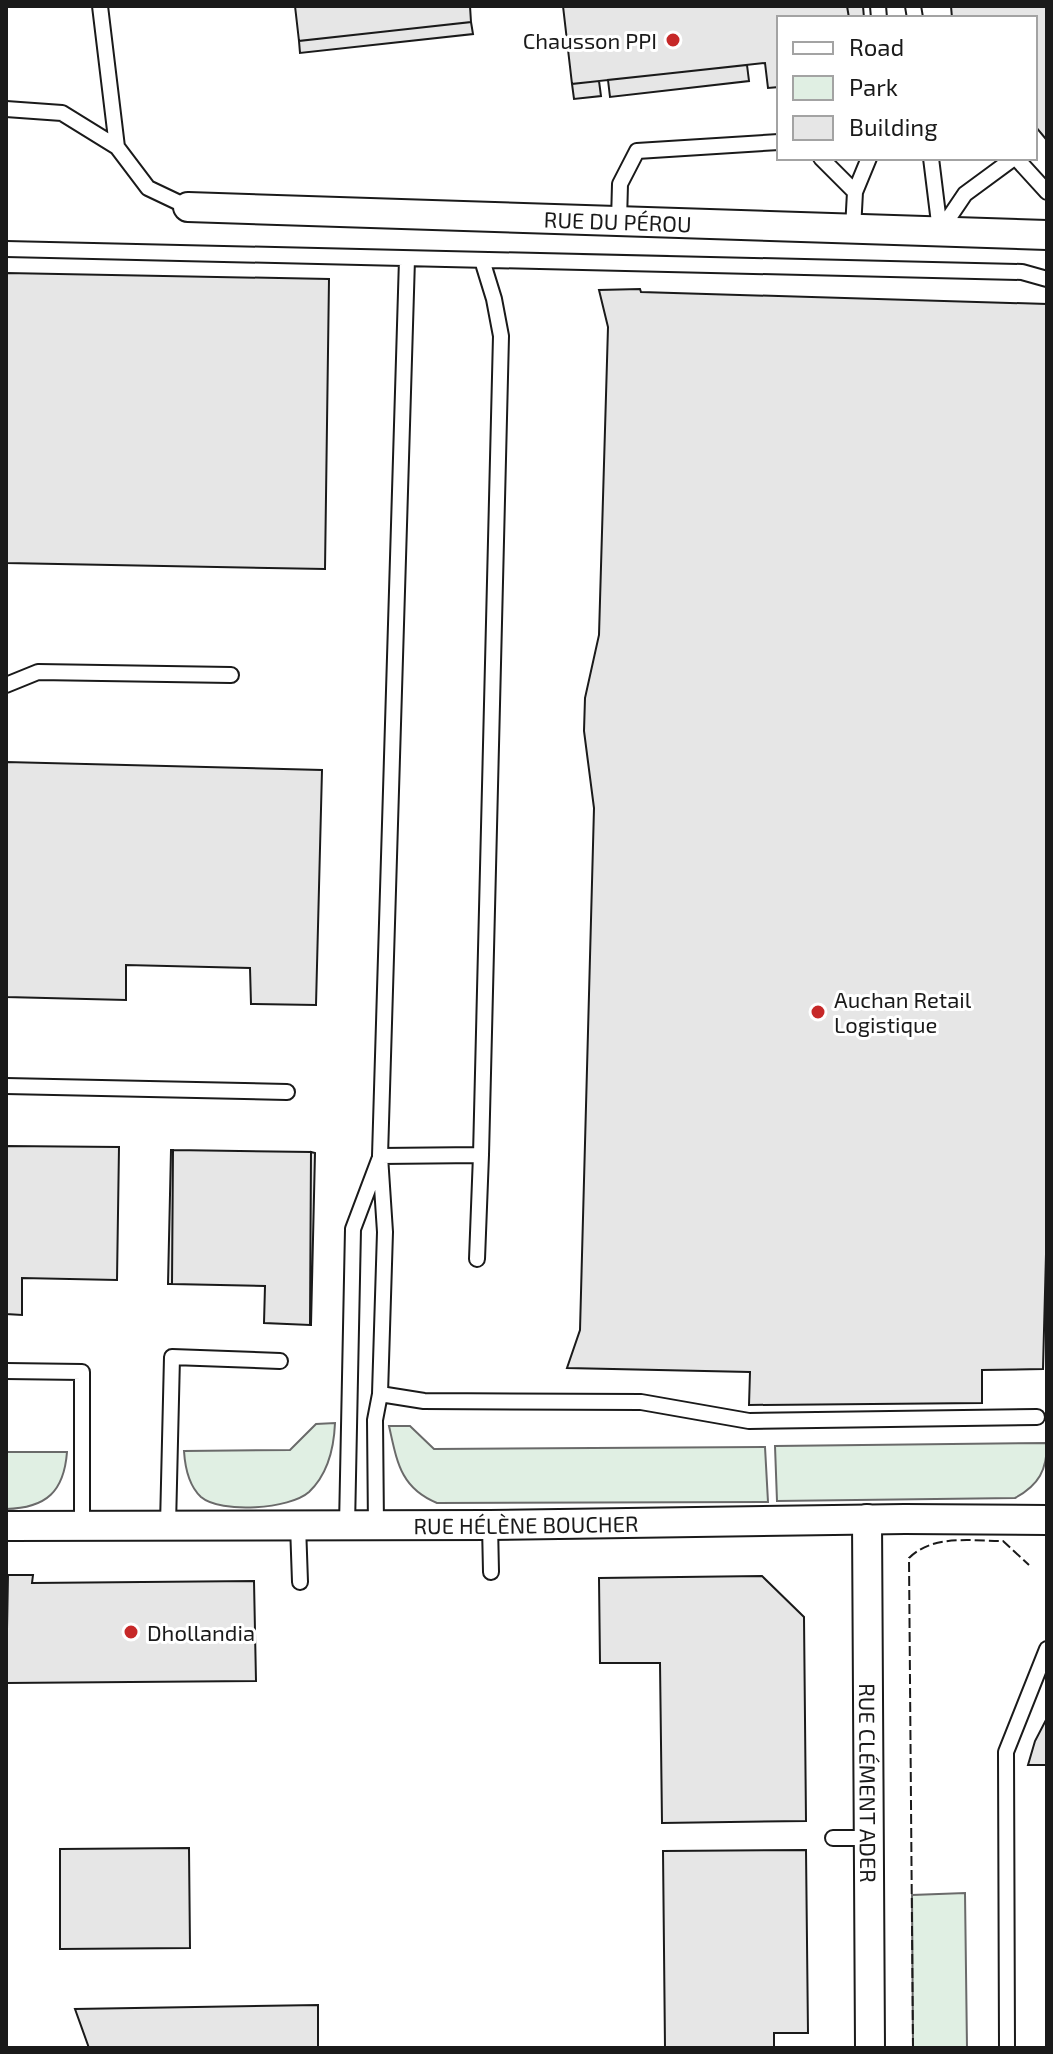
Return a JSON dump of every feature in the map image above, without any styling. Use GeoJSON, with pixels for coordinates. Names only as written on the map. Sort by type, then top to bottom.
{"type":"FeatureCollection","features":[{"type":"Feature","properties":{"kind":"street","name":"RUE DU PÉROU"},"geometry":{"type":"LineString","coordinates":[[188,207],[1047,235]]}},
{"type":"Feature","properties":{"kind":"street","name":"RUE CLÉMENT ADER"},"geometry":{"type":"LineString","coordinates":[[867,1519],[870,2048]]}},
{"type":"Feature","properties":{"kind":"street","name":"RUE HÉLÈNE BOUCHER"},"geometry":{"type":"LineString","coordinates":[[6,1526],[1047,1520]]}},
{"type":"Feature","properties":{"kind":"lane"},"geometry":{"type":"LineString","coordinates":[[100,6],[117,147]]}},
{"type":"Feature","properties":{"kind":"lane"},"geometry":{"type":"LineString","coordinates":[[6,109],[62,113],[117,147],[148,188],[188,207]]}},
{"type":"Feature","properties":{"kind":"lane"},"geometry":{"type":"LineString","coordinates":[[619,221],[620,184],[637,151],[777,142]]}},
{"type":"Feature","properties":{"kind":"lane"},"geometry":{"type":"LineString","coordinates":[[823,160],[855,192]]}},
{"type":"Feature","properties":{"kind":"lane"},"geometry":{"type":"LineString","coordinates":[[853,229],[855,192],[868,160]]}},
{"type":"Feature","properties":{"kind":"lane"},"geometry":{"type":"LineString","coordinates":[[931,160],[940,231]]}},
{"type":"Feature","properties":{"kind":"lane"},"geometry":{"type":"LineString","coordinates":[[940,231],[965,194],[1012,160]]}},
{"type":"Feature","properties":{"kind":"lane"},"geometry":{"type":"LineString","coordinates":[[1017,160],[1047,192]]}},
{"type":"Feature","properties":{"kind":"lane"},"geometry":{"type":"LineString","coordinates":[[6,249],[1022,272],[1047,279]]}},
{"type":"Feature","properties":{"kind":"lane"},"geometry":{"type":"LineString","coordinates":[[376,1526],[375,1420],[380,1394],[385,1232],[380,1156],[407,259]]}},
{"type":"Feature","properties":{"kind":"lane"},"geometry":{"type":"LineString","coordinates":[[477,1259],[501,336],[482,260]]}},
{"type":"Feature","properties":{"kind":"lane"},"geometry":{"type":"LineString","coordinates":[[6,685],[38,672],[231,675]]}},
{"type":"Feature","properties":{"kind":"lane"},"geometry":{"type":"LineString","coordinates":[[6,1086],[287,1092]]}},
{"type":"Feature","properties":{"kind":"lane"},"geometry":{"type":"LineString","coordinates":[[380,1156],[481,1155]]}},
{"type":"Feature","properties":{"kind":"lane"},"geometry":{"type":"LineString","coordinates":[[347,1526],[353,1229],[380,1156]]}},
{"type":"Feature","properties":{"kind":"lane"},"geometry":{"type":"LineString","coordinates":[[168,1525],[172,1357],[280,1361]]}},
{"type":"Feature","properties":{"kind":"lane"},"geometry":{"type":"LineString","coordinates":[[6,1371],[82,1372],[82,1526]]}},
{"type":"Feature","properties":{"kind":"lane"},"geometry":{"type":"LineString","coordinates":[[380,1394],[424,1401],[641,1402],[749,1421],[1037,1417]]}},
{"type":"Feature","properties":{"kind":"lane"},"geometry":{"type":"LineString","coordinates":[[298,1525],[300,1582]]}},
{"type":"Feature","properties":{"kind":"lane"},"geometry":{"type":"LineString","coordinates":[[490,1525],[491,1572]]}},
{"type":"Feature","properties":{"kind":"lane"},"geometry":{"type":"LineString","coordinates":[[1007,2048],[1006,1752],[1047,1649]]}},
{"type":"Feature","properties":{"kind":"lane"},"geometry":{"type":"LineString","coordinates":[[833,1838],[867,1838]]}},
{"type":"Feature","properties":{"kind":"green space"},"geometry":{"type":"Polygon","coordinates":[[[335,1423],[325,1469],[316,1485],[300,1498],[272,1506],[224,1506],[201,1497],[190,1481],[184,1451],[290,1450],[316,1424],[335,1423]]]}},
{"type":"Feature","properties":{"kind":"green space"},"geometry":{"type":"Polygon","coordinates":[[[389,1426],[410,1426],[434,1449],[765,1447],[768,1502],[437,1503],[415,1490],[402,1472],[389,1426]]]}},
{"type":"Feature","properties":{"kind":"green space"},"geometry":{"type":"Polygon","coordinates":[[[1047,1443],[1040,1476],[1030,1488],[1015,1498],[777,1501],[775,1446],[1047,1443]]]}},
{"type":"Feature","properties":{"kind":"green space"},"geometry":{"type":"Polygon","coordinates":[[[6,1452],[67,1452],[62,1477],[51,1495],[32,1505],[6,1509],[6,1452]]]}},
{"type":"Feature","properties":{"kind":"green space"},"geometry":{"type":"Polygon","coordinates":[[[965,1893],[967,2048],[913,2048],[912,1895],[965,1893]]]}},
{"type":"Feature","properties":{"kind":"building"},"geometry":{"type":"Polygon","coordinates":[[[295,6],[470,6],[471,22],[299,41],[295,6]]]}},
{"type":"Feature","properties":{"kind":"building","name":"Chausson PPI"},"geometry":{"type":"Polygon","coordinates":[[[563,6],[847,6],[849,16],[777,16],[777,87],[768,88],[765,63],[572,84],[563,6]]]}},
{"type":"Feature","properties":{"kind":"building"},"geometry":{"type":"Polygon","coordinates":[[[847,6],[863,6],[864,16],[849,16],[847,6]]]}},
{"type":"Feature","properties":{"kind":"building"},"geometry":{"type":"Polygon","coordinates":[[[951,6],[1047,6],[1045,138],[1037,128],[1037,16],[952,16],[951,6]]]}},
{"type":"Feature","properties":{"kind":"building"},"geometry":{"type":"Polygon","coordinates":[[[471,22],[473,34],[300,53],[299,41],[471,22]]]}},
{"type":"Feature","properties":{"kind":"building"},"geometry":{"type":"Polygon","coordinates":[[[747,65],[749,81],[610,97],[608,80],[747,65]]]}},
{"type":"Feature","properties":{"kind":"building"},"geometry":{"type":"Polygon","coordinates":[[[599,81],[601,96],[574,99],[572,84],[599,81]]]}},
{"type":"Feature","properties":{"kind":"building"},"geometry":{"type":"Polygon","coordinates":[[[6,273],[329,279],[325,569],[6,563],[6,273]]]}},
{"type":"Feature","properties":{"kind":"building","name":"Auchan Retail Logistique"},"geometry":{"type":"Polygon","coordinates":[[[640,289],[641,292],[1047,304],[1047,1216],[1043,1369],[982,1370],[982,1403],[749,1405],[750,1372],[567,1368],[580,1330],[594,808],[584,731],[585,698],[599,635],[608,327],[599,290],[640,289]]]}},
{"type":"Feature","properties":{"kind":"building"},"geometry":{"type":"Polygon","coordinates":[[[6,762],[322,770],[316,1005],[251,1004],[250,968],[126,965],[126,1000],[6,997],[6,762]]]}},
{"type":"Feature","properties":{"kind":"building"},"geometry":{"type":"Polygon","coordinates":[[[6,1146],[119,1147],[117,1280],[22,1278],[22,1315],[6,1314],[6,1146]]]}},
{"type":"Feature","properties":{"kind":"building"},"geometry":{"type":"Polygon","coordinates":[[[171,1150],[172,1284],[168,1284],[171,1150]]]}},
{"type":"Feature","properties":{"kind":"building"},"geometry":{"type":"Polygon","coordinates":[[[173,1150],[311,1152],[310,1325],[264,1323],[265,1286],[172,1284],[173,1150]]]}},
{"type":"Feature","properties":{"kind":"building"},"geometry":{"type":"Polygon","coordinates":[[[311,1152],[315,1153],[310,1325],[311,1152]]]}},
{"type":"Feature","properties":{"kind":"building","name":"Dhollandia"},"geometry":{"type":"Polygon","coordinates":[[[8,1575],[33,1575],[32,1583],[254,1581],[256,1681],[6,1683],[8,1575]]]}},
{"type":"Feature","properties":{"kind":"building"},"geometry":{"type":"Polygon","coordinates":[[[762,1576],[804,1617],[806,1821],[662,1823],[660,1663],[600,1663],[599,1578],[762,1576]]]}},
{"type":"Feature","properties":{"kind":"building"},"geometry":{"type":"Polygon","coordinates":[[[1047,1718],[1047,1765],[1028,1765],[1035,1741],[1047,1718]]]}},
{"type":"Feature","properties":{"kind":"building"},"geometry":{"type":"Polygon","coordinates":[[[189,1848],[190,1948],[60,1949],[60,1849],[189,1848]]]}},
{"type":"Feature","properties":{"kind":"building"},"geometry":{"type":"Polygon","coordinates":[[[806,1850],[808,2033],[774,2033],[774,2048],[665,2048],[663,1851],[806,1850]]]}},
{"type":"Feature","properties":{"kind":"building"},"geometry":{"type":"Polygon","coordinates":[[[318,2005],[318,2048],[89,2048],[75,2009],[318,2005]]]}},
{"type":"Feature","properties":{"kind":"fence"},"geometry":{"type":"LineString","coordinates":[[913,2048],[909,1558],[919,1550],[941,1542],[1003,1541],[1029,1565]]}},
{"type":"Feature","properties":{"kind":"place","name":"Chausson PPI"},"geometry":{"type":"Point","coordinates":[673,40]}},
{"type":"Feature","properties":{"kind":"place","name":"Auchan Retail Logistique"},"geometry":{"type":"Point","coordinates":[818,1012]}},
{"type":"Feature","properties":{"kind":"place","name":"Dhollandia"},"geometry":{"type":"Point","coordinates":[131,1632]}}]}
